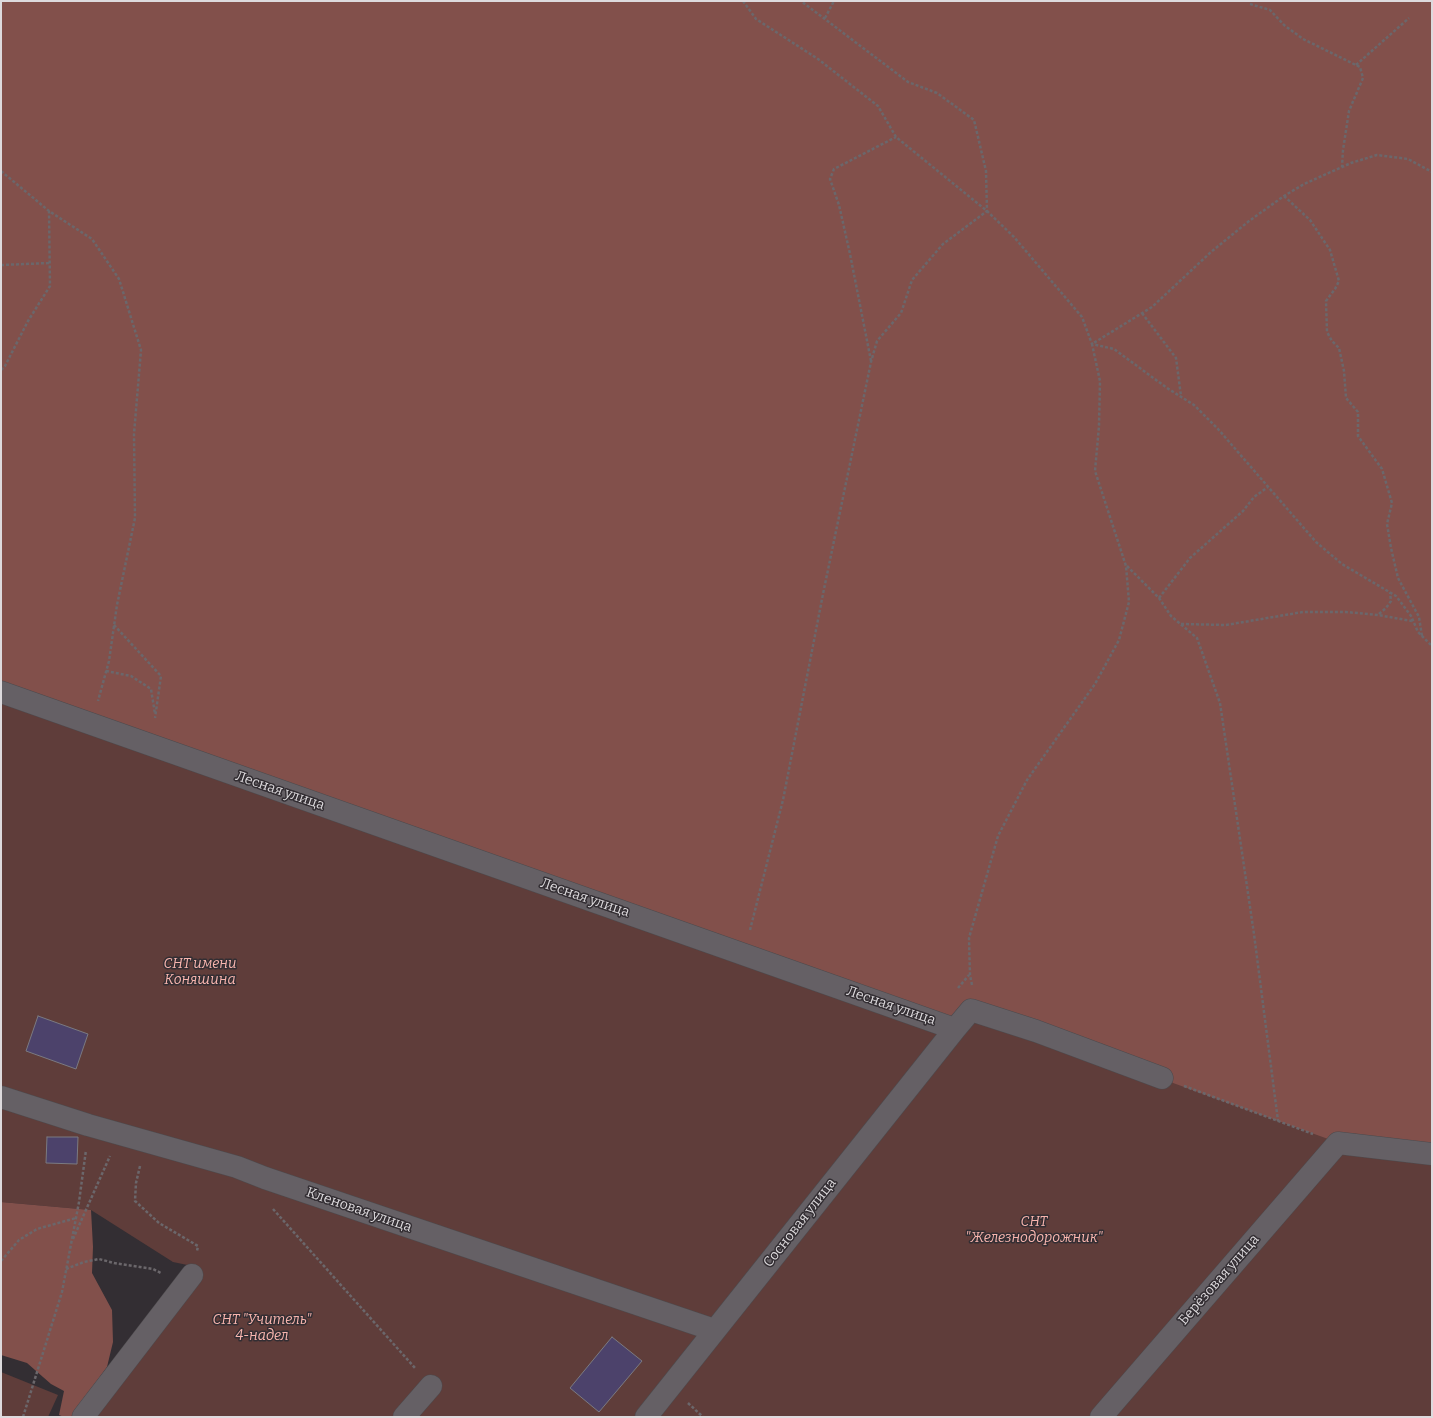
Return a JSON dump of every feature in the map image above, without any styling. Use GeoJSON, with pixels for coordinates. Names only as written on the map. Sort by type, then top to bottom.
{"type":"FeatureCollection","features":[{"type":"Feature","properties":{"kind":"street","name":"Лесная улица"},"geometry":{"type":"LineString","coordinates":[[1,692],[955,1028],[971,1010],[1036,1031],[1162,1078]]}},
{"type":"Feature","properties":{"kind":"street","name":"Сосновая улица"},"geometry":{"type":"LineString","coordinates":[[646,1417],[955,1028]]}},
{"type":"Feature","properties":{"kind":"street","name":"Кленовая улица"},"geometry":{"type":"LineString","coordinates":[[1,1097],[145,1142],[237,1167],[273,1181],[714,1330]]}},
{"type":"Feature","properties":{"kind":"street"},"geometry":{"type":"LineString","coordinates":[[1338,1143],[1432,1154]]}},
{"type":"Feature","properties":{"kind":"street","name":"Берёзовая улица"},"geometry":{"type":"LineString","coordinates":[[1101,1417],[1338,1143]]}},
{"type":"Feature","properties":{"kind":"street"},"geometry":{"type":"LineString","coordinates":[[83,1417],[189,1280]]}},
{"type":"Feature","properties":{"kind":"street"},"geometry":{"type":"LineString","coordinates":[[404,1417],[431,1386]]}},
{"type":"Feature","properties":{"kind":"path"},"geometry":{"type":"LineString","coordinates":[[743,1],[756,19],[818,59],[878,106],[896,137],[987,211],[1014,238],[1082,317],[1092,344],[1100,381],[1099,426],[1095,471],[1126,566],[1130,602],[1119,640],[1095,684],[1027,780],[998,836],[969,938],[970,975],[972,984],[993,1017]]}},
{"type":"Feature","properties":{"kind":"path"},"geometry":{"type":"LineString","coordinates":[[801,1],[908,82],[937,93],[974,120],[986,171],[987,211]]}},
{"type":"Feature","properties":{"kind":"path"},"geometry":{"type":"LineString","coordinates":[[825,18],[834,1]]}},
{"type":"Feature","properties":{"kind":"path"},"geometry":{"type":"LineString","coordinates":[[1250,4],[1270,10],[1284,25],[1303,39],[1360,67],[1363,78],[1349,111],[1342,167]]}},
{"type":"Feature","properties":{"kind":"path"},"geometry":{"type":"LineString","coordinates":[[1356,65],[1409,18]]}},
{"type":"Feature","properties":{"kind":"path"},"geometry":{"type":"LineString","coordinates":[[871,362],[850,254],[839,206],[830,179],[834,169],[896,137]]}},
{"type":"Feature","properties":{"kind":"path"},"geometry":{"type":"LineString","coordinates":[[1092,344],[1152,307],[1222,243],[1249,221],[1284,196],[1304,184],[1342,167],[1377,155],[1408,159],[1432,172]]}},
{"type":"Feature","properties":{"kind":"path"},"geometry":{"type":"LineString","coordinates":[[1,171],[49,211],[92,239],[120,279],[141,350],[134,434],[135,518],[114,625],[109,661],[92,724]]}},
{"type":"Feature","properties":{"kind":"path"},"geometry":{"type":"LineString","coordinates":[[1284,196],[1310,220],[1330,250],[1339,281],[1326,301],[1327,332],[1332,341],[1339,348],[1344,371],[1346,398],[1358,412],[1358,436],[1382,469],[1392,503],[1387,524],[1390,548],[1398,578],[1419,617],[1422,636]]}},
{"type":"Feature","properties":{"kind":"path"},"geometry":{"type":"LineString","coordinates":[[1,370],[5,366],[28,321],[50,286],[49,211]]}},
{"type":"Feature","properties":{"kind":"path"},"geometry":{"type":"LineString","coordinates":[[744,954],[783,800],[823,594],[871,362],[877,341],[901,313],[912,280],[943,244],[987,211]]}},
{"type":"Feature","properties":{"kind":"path"},"geometry":{"type":"LineString","coordinates":[[1,265],[50,263]]}},
{"type":"Feature","properties":{"kind":"path"},"geometry":{"type":"LineString","coordinates":[[1142,313],[1176,358],[1181,397]]}},
{"type":"Feature","properties":{"kind":"path"},"geometry":{"type":"LineString","coordinates":[[1092,344],[1114,349],[1167,388],[1194,405],[1218,428],[1316,542],[1342,564],[1396,596],[1413,621],[1418,632],[1432,646]]}},
{"type":"Feature","properties":{"kind":"path"},"geometry":{"type":"LineString","coordinates":[[1159,598],[1190,558],[1243,511],[1254,497],[1268,487]]}},
{"type":"Feature","properties":{"kind":"path"},"geometry":{"type":"LineString","coordinates":[[1126,566],[1159,598],[1171,616],[1197,638],[1220,703],[1254,934],[1278,1121]]}},
{"type":"Feature","properties":{"kind":"path"},"geometry":{"type":"LineString","coordinates":[[1378,614],[1386,608],[1391,601],[1390,592]]}},
{"type":"Feature","properties":{"kind":"path"},"geometry":{"type":"LineString","coordinates":[[1180,624],[1226,625],[1303,612],[1378,614],[1413,621]]}},
{"type":"Feature","properties":{"kind":"path"},"geometry":{"type":"LineString","coordinates":[[114,625],[161,676],[155,718],[145,743]]}},
{"type":"Feature","properties":{"kind":"path"},"geometry":{"type":"LineString","coordinates":[[106,671],[131,676],[151,689],[155,718]]}},
{"type":"Feature","properties":{"kind":"path"},"geometry":{"type":"LineString","coordinates":[[1162,1078],[1338,1143]]}},
{"type":"Feature","properties":{"kind":"path"},"geometry":{"type":"LineString","coordinates":[[23,1417],[62,1292],[76,1218],[88,1125]]}},
{"type":"Feature","properties":{"kind":"path"},"geometry":{"type":"LineString","coordinates":[[71,1243],[112,1154],[115,1133]]}},
{"type":"Feature","properties":{"kind":"path"},"geometry":{"type":"LineString","coordinates":[[66,1270],[84,1262],[99,1259],[114,1263],[153,1269],[189,1280],[198,1246],[159,1223],[135,1201],[136,1183],[145,1142]]}},
{"type":"Feature","properties":{"kind":"path"},"geometry":{"type":"LineString","coordinates":[[270,1205],[431,1386]]}},
{"type":"Feature","properties":{"kind":"path"},"geometry":{"type":"LineString","coordinates":[[1,1261],[19,1240],[37,1228],[76,1218]]}},
{"type":"Feature","properties":{"kind":"green space"},"geometry":{"type":"Polygon","coordinates":[[[1,692],[971,1010],[1432,1153],[1432,1417],[83,1417],[197,1267],[173,1262],[91,1210],[1,1202],[1,692]]]}},
{"type":"Feature","properties":{"kind":"green space"},"geometry":{"type":"Polygon","coordinates":[[[1,1372],[58,1395],[48,1417],[1,1417],[1,1372]]]}},
{"type":"Feature","properties":{"kind":"shaded area"},"geometry":{"type":"Polygon","coordinates":[[[1,1],[1432,1],[1432,1153],[1342,1144],[971,1010],[953,1030],[1,692],[1,1]]]}},
{"type":"Feature","properties":{"kind":"shaded area"},"geometry":{"type":"Polygon","coordinates":[[[1,1202],[91,1210],[93,1247],[92,1273],[112,1310],[113,1342],[107,1367],[71,1417],[59,1415],[64,1391],[51,1384],[27,1363],[1,1355],[1,1202]]]}},
{"type":"Feature","properties":{"kind":"building"},"geometry":{"type":"Polygon","coordinates":[[[38,1016],[88,1034],[76,1069],[26,1051],[38,1016]]]}},
{"type":"Feature","properties":{"kind":"building"},"geometry":{"type":"Polygon","coordinates":[[[47,1137],[78,1137],[77,1164],[46,1163],[47,1137]]]}},
{"type":"Feature","properties":{"kind":"building"},"geometry":{"type":"Polygon","coordinates":[[[612,1337],[642,1361],[599,1412],[570,1388],[612,1337]]]}},
{"type":"Feature","properties":{"kind":"park label","name":"СНТ имени Коняшина"},"geometry":{"type":"Point","coordinates":[200,972]}},
{"type":"Feature","properties":{"kind":"park label","name":"СНТ \"Железнодорожник\""},"geometry":{"type":"Point","coordinates":[1034,1230]}},
{"type":"Feature","properties":{"kind":"park label","name":"СНТ \"Учитель\" 4-надел"},"geometry":{"type":"Point","coordinates":[262,1328]}}]}
